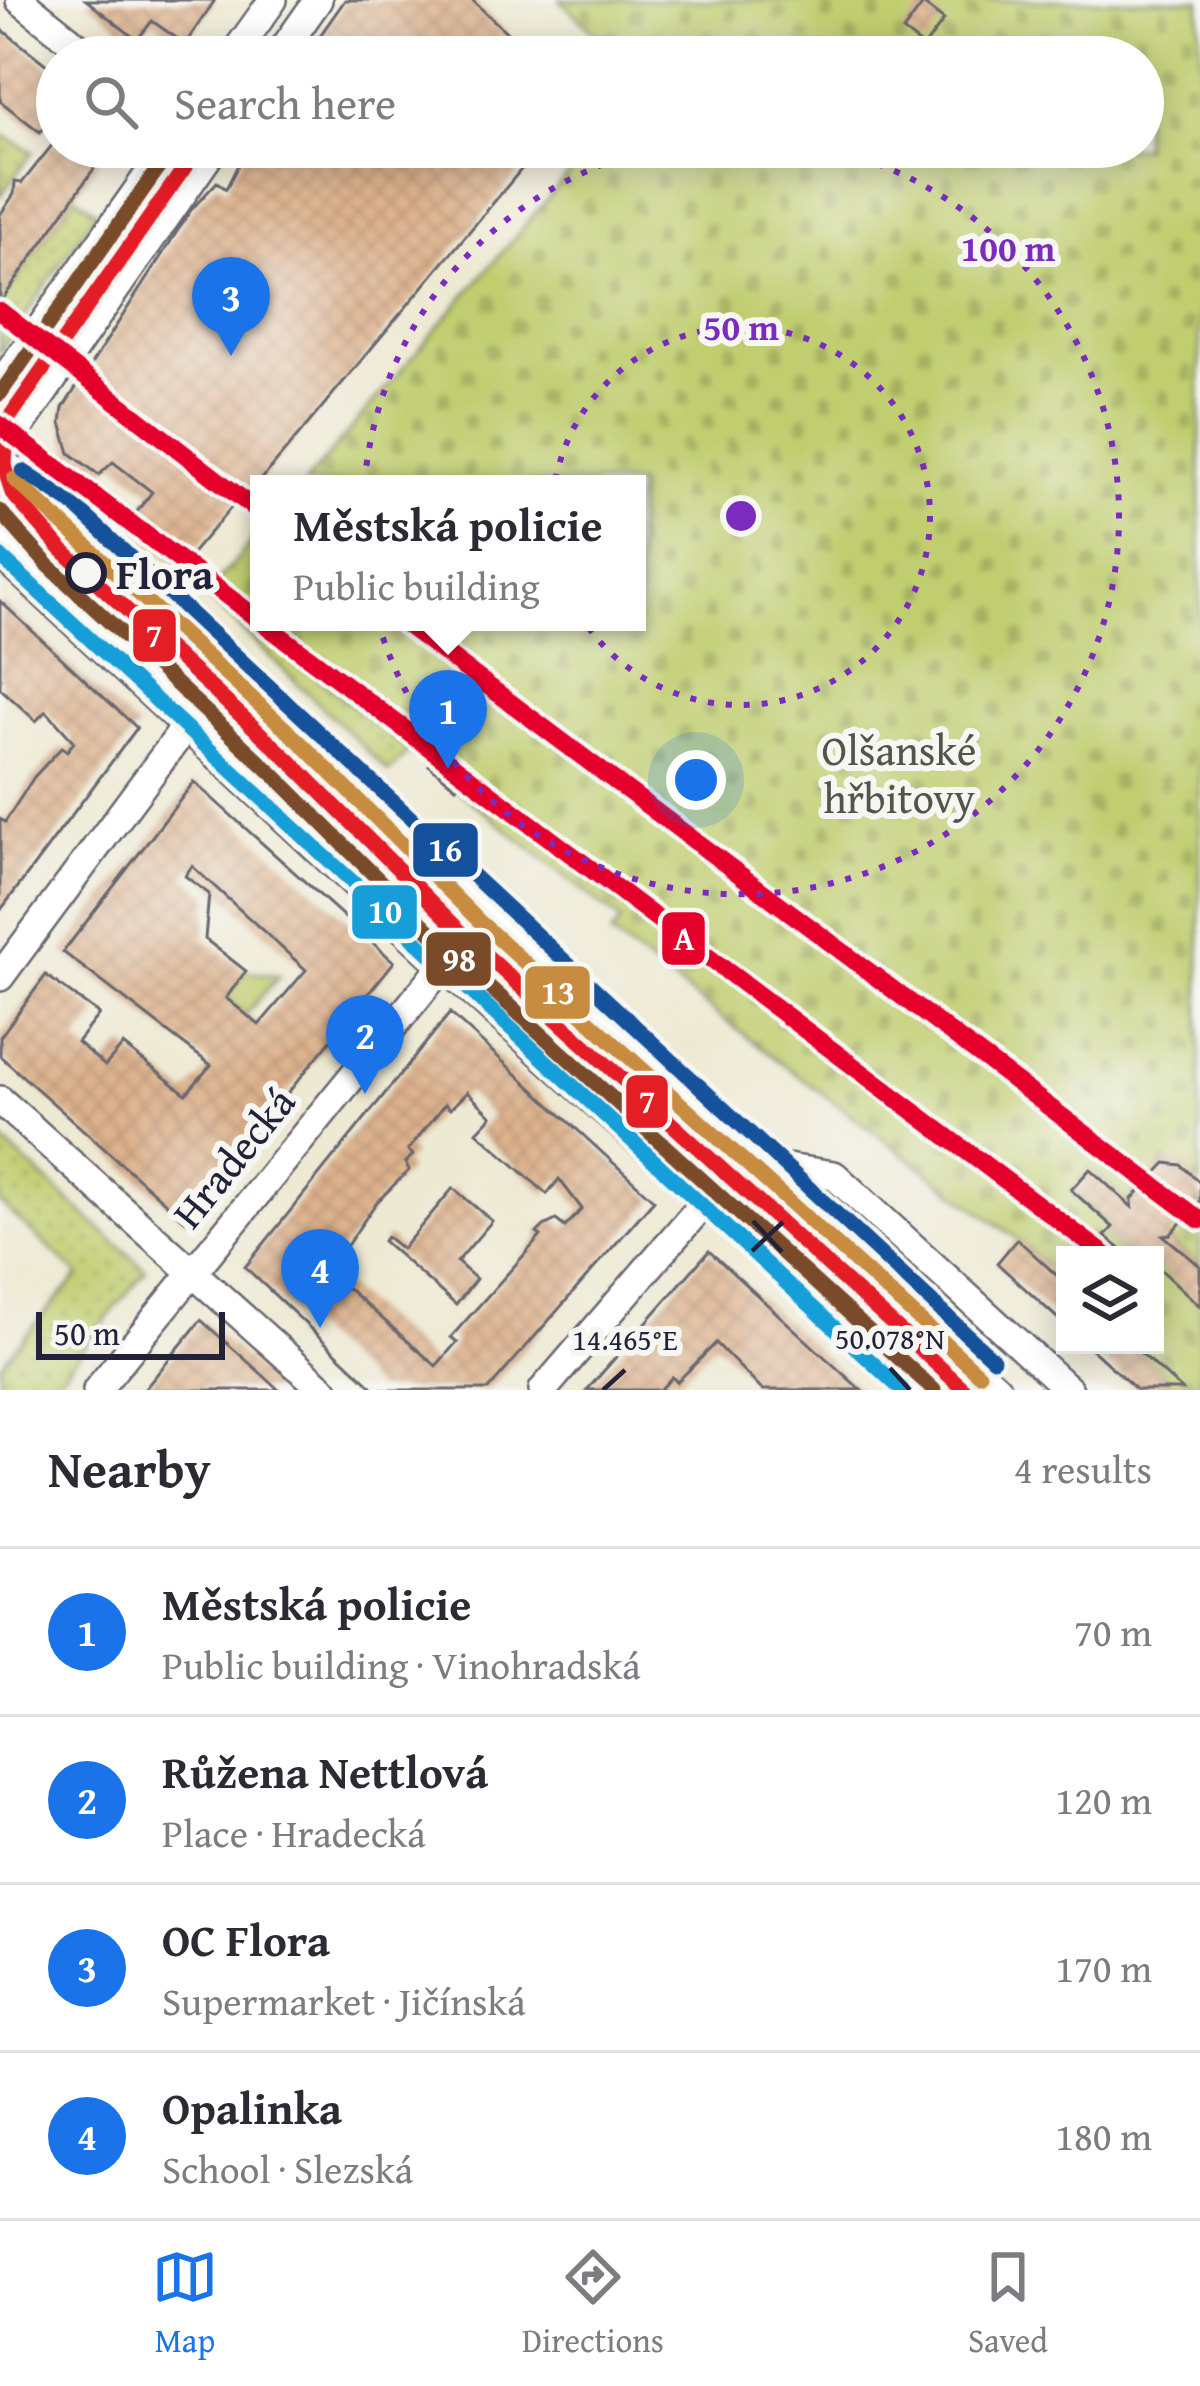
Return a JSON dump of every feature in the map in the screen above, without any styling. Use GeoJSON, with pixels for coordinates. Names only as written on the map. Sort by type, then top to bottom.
{"type":"FeatureCollection","features":[{"type":"Feature","properties":{"kind":"main road"},"geometry":{"type":"LineString","coordinates":[[0,467],[52,501],[309,737],[479,921],[993,1390]]}},
{"type":"Feature","properties":{"kind":"main road"},"geometry":{"type":"LineString","coordinates":[[0,548],[445,962],[922,1390]]}},
{"type":"Feature","properties":{"kind":"street"},"geometry":{"type":"LineString","coordinates":[[20,0],[65,36]]}},
{"type":"Feature","properties":{"kind":"street"},"geometry":{"type":"LineString","coordinates":[[247,36],[273,0]]}},
{"type":"Feature","properties":{"kind":"street"},"geometry":{"type":"LineString","coordinates":[[293,36],[318,0]]}},
{"type":"Feature","properties":{"kind":"street"},"geometry":{"type":"LineString","coordinates":[[0,385],[153,168]]}},
{"type":"Feature","properties":{"kind":"street"},"geometry":{"type":"LineString","coordinates":[[0,455],[197,168]]}},
{"type":"Feature","properties":{"kind":"street"},"geometry":{"type":"LineString","coordinates":[[0,976],[190,721]]}},
{"type":"Feature","properties":{"kind":"street","name":"Hradecká"},"geometry":{"type":"LineString","coordinates":[[97,1390],[479,921]]}},
{"type":"Feature","properties":{"kind":"street"},"geometry":{"type":"LineString","coordinates":[[0,1100],[324,1390]]}},
{"type":"Feature","properties":{"kind":"street"},"geometry":{"type":"LineString","coordinates":[[543,1390],[740,1161],[834,1175],[1069,1390]]}},
{"type":"Feature","properties":{"kind":"green space","name":"Olšanské hřbitovy"},"geometry":{"type":"Polygon","coordinates":[[[560,0],[1200,0],[1200,1183],[1181,1166],[1166,1163],[1132,1199],[1132,1207],[1090,1169],[1071,1191],[1113,1227],[1106,1236],[1117,1246],[1056,1246],[1056,1275],[1017,1239],[611,935],[621,921],[259,631],[646,631],[646,475],[312,475],[574,168],[1164,168],[1164,36],[599,36],[560,0]]]}},
{"type":"Feature","properties":{"kind":"green space"},"geometry":{"type":"Polygon","coordinates":[[[3,135],[33,152],[0,196],[0,139],[3,135]]]}},
{"type":"Feature","properties":{"kind":"green space"},"geometry":{"type":"Polygon","coordinates":[[[75,196],[96,211],[0,353],[0,303],[75,196]]]}},
{"type":"Feature","properties":{"kind":"green space","name":"Olšanské hřbitovy"},"geometry":{"type":"Polygon","coordinates":[[[250,544],[250,624],[209,591],[250,544]]]}},
{"type":"Feature","properties":{"kind":"green space"},"geometry":{"type":"Polygon","coordinates":[[[209,591],[250,624],[250,631],[259,631],[409,751],[389,772],[206,595],[209,591]]]}},
{"type":"Feature","properties":{"kind":"green space"},"geometry":{"type":"Polygon","coordinates":[[[246,971],[279,976],[246,1014],[226,998],[246,971]]]}},
{"type":"Feature","properties":{"kind":"green space"},"geometry":{"type":"Polygon","coordinates":[[[575,1032],[700,1145],[686,1161],[560,1048],[575,1032]]]}},
{"type":"Feature","properties":{"kind":"green space"},"geometry":{"type":"Polygon","coordinates":[[[0,1139],[146,1270],[49,1390],[0,1390],[0,1364],[79,1275],[0,1203],[0,1139]]]}},
{"type":"Feature","properties":{"kind":"green space"},"geometry":{"type":"Polygon","coordinates":[[[756,1193],[928,1351],[912,1368],[740,1210],[756,1193]]]}},
{"type":"Feature","properties":{"kind":"green space"},"geometry":{"type":"Polygon","coordinates":[[[1200,1201],[1200,1266],[1163,1235],[1200,1201]]]}},
{"type":"Feature","properties":{"kind":"green space"},"geometry":{"type":"Polygon","coordinates":[[[1164,1272],[1200,1306],[1200,1390],[1182,1390],[1142,1354],[1164,1354],[1164,1272]]]}},
{"type":"Feature","properties":{"kind":"building"},"geometry":{"type":"Polygon","coordinates":[[[86,0],[215,0],[190,36],[174,36],[152,21],[140,36],[132,36],[86,0]]]}},
{"type":"Feature","properties":{"kind":"building"},"geometry":{"type":"Polygon","coordinates":[[[345,0],[472,0],[511,36],[320,36],[345,0]]]}},
{"type":"Feature","properties":{"kind":"building"},"geometry":{"type":"Polygon","coordinates":[[[923,4],[944,20],[932,36],[910,36],[903,31],[923,4]]]}},
{"type":"Feature","properties":{"kind":"building"},"geometry":{"type":"Polygon","coordinates":[[[0,28],[36,56],[36,129],[0,101],[0,28]]]}},
{"type":"Feature","properties":{"kind":"building"},"geometry":{"type":"Polygon","coordinates":[[[36,165],[94,168],[0,303],[0,215],[14,194],[15,182],[22,183],[36,165]]]}},
{"type":"Feature","properties":{"kind":"building"},"geometry":{"type":"Polygon","coordinates":[[[236,168],[522,168],[265,475],[250,475],[250,493],[246,498],[242,495],[181,566],[126,526],[152,492],[113,462],[99,475],[70,453],[61,423],[63,408],[191,210],[217,182],[226,189],[236,168]]]}},
{"type":"Feature","properties":{"kind":"building"},"geometry":{"type":"Polygon","coordinates":[[[71,480],[99,504],[91,513],[64,488],[71,480]]]}},
{"type":"Feature","properties":{"kind":"building"},"geometry":{"type":"Polygon","coordinates":[[[0,601],[137,728],[0,911],[0,819],[5,822],[34,777],[62,747],[67,751],[74,742],[46,711],[36,721],[0,688],[0,601]]]}},
{"type":"Feature","properties":{"kind":"building"},"geometry":{"type":"Polygon","coordinates":[[[441,752],[467,773],[456,787],[429,765],[441,752]]]}},
{"type":"Feature","properties":{"kind":"building"},"geometry":{"type":"Polygon","coordinates":[[[194,782],[394,962],[185,1220],[0,1056],[0,1037],[46,975],[99,1014],[77,1042],[105,1066],[123,1045],[186,1094],[211,1065],[63,952],[194,782]],[[192,866],[185,876],[209,894],[205,939],[246,971],[226,998],[259,1025],[306,970],[192,866]]]}},
{"type":"Feature","properties":{"kind":"building"},"geometry":{"type":"Polygon","coordinates":[[[450,1013],[654,1200],[488,1390],[376,1390],[245,1267],[450,1013]],[[467,1092],[450,1109],[445,1104],[408,1150],[413,1155],[405,1163],[409,1170],[376,1203],[348,1244],[321,1265],[436,1366],[457,1342],[451,1337],[541,1236],[537,1233],[556,1220],[565,1227],[582,1209],[559,1179],[547,1194],[477,1132],[492,1116],[467,1092]]]}},
{"type":"Feature","properties":{"kind":"building"},"geometry":{"type":"Polygon","coordinates":[[[1166,1163],[1181,1165],[1200,1183],[1200,1201],[1171,1234],[1163,1235],[1200,1266],[1200,1306],[1164,1272],[1164,1246],[1117,1246],[1105,1236],[1113,1227],[1071,1190],[1090,1169],[1132,1207],[1132,1199],[1166,1163]]]}},
{"type":"Feature","properties":{"kind":"building"},"geometry":{"type":"Polygon","coordinates":[[[453,1188],[492,1221],[457,1262],[476,1279],[456,1305],[383,1241],[387,1237],[402,1249],[453,1188]]]}},
{"type":"Feature","properties":{"kind":"building"},"geometry":{"type":"Polygon","coordinates":[[[1017,1239],[1056,1275],[1056,1317],[997,1263],[1017,1239]]]}},
{"type":"Feature","properties":{"kind":"building"},"geometry":{"type":"Polygon","coordinates":[[[709,1251],[861,1390],[762,1390],[716,1343],[677,1382],[672,1377],[660,1390],[587,1390],[709,1251]]]}},
{"type":"Feature","properties":{"kind":"building"},"geometry":{"type":"Polygon","coordinates":[[[201,1320],[264,1376],[279,1390],[144,1390],[201,1320]]]}},
{"type":"Feature","properties":{"kind":"building"},"geometry":{"type":"Polygon","coordinates":[[[1097,1354],[1142,1354],[1182,1390],[1137,1390],[1097,1354]]]}},
{"type":"Feature","properties":{"kind":"tram line"},"geometry":{"type":"LineString","coordinates":[[0,431],[7,421]]}},
{"type":"Feature","properties":{"kind":"transit line","name":"98"},"geometry":{"type":"LineString","coordinates":[[0,394],[158,168]]}},
{"type":"Feature","properties":{"kind":"transit line","name":"7"},"geometry":{"type":"LineString","coordinates":[[184,168],[7,421],[5,469],[12,493],[61,549],[289,760],[466,937],[965,1390]]}},
{"type":"Feature","properties":{"kind":"transit line","name":"A"},"geometry":{"type":"LineString","coordinates":[[0,311],[250,505]]}},
{"type":"Feature","properties":{"kind":"transit line","name":"A"},"geometry":{"type":"LineString","coordinates":[[0,425],[250,613]]}},
{"type":"Feature","properties":{"kind":"transit line","name":"16"},"geometry":{"type":"LineString","coordinates":[[23,471],[73,504],[993,1359]]}},
{"type":"Feature","properties":{"kind":"transit line","name":"13"},"geometry":{"type":"LineString","coordinates":[[14,479],[303,745],[480,922],[979,1374]]}},
{"type":"Feature","properties":{"kind":"transit line","name":"98"},"geometry":{"type":"LineString","coordinates":[[0,511],[47,564],[274,775],[452,953],[934,1390]]}},
{"type":"Feature","properties":{"kind":"transit line","name":"10"},"geometry":{"type":"LineString","coordinates":[[0,556],[902,1390]]}},
{"type":"Feature","properties":{"kind":"transit line","name":"A"},"geometry":{"type":"LineString","coordinates":[[274,631],[1093,1246]]}},
{"type":"Feature","properties":{"kind":"transit line","name":"A"},"geometry":{"type":"LineString","coordinates":[[415,631],[1200,1220]]}},
{"type":"Feature","properties":{"kind":"place","name":"OC Flora"},"geometry":{"type":"Point","coordinates":[231,356]}},
{"type":"Feature","properties":{"kind":"place","name":"Flora"},"geometry":{"type":"Point","coordinates":[86,573]}},
{"type":"Feature","properties":{"kind":"place","name":"Městská policie"},"geometry":{"type":"Point","coordinates":[448,769]}},
{"type":"Feature","properties":{"kind":"place","name":"Růžena Nettlová"},"geometry":{"type":"Point","coordinates":[365,1094]}},
{"type":"Feature","properties":{"kind":"place","name":"Opalinka"},"geometry":{"type":"Point","coordinates":[320,1328]}}]}
